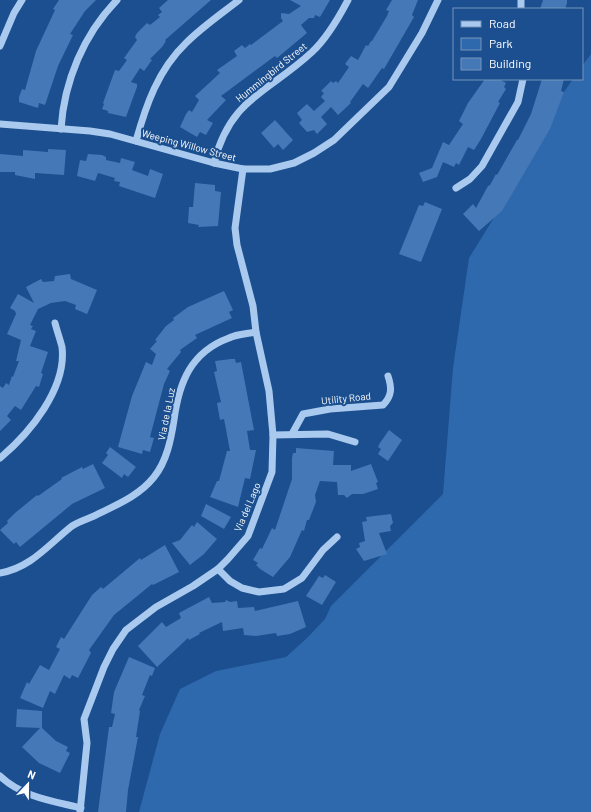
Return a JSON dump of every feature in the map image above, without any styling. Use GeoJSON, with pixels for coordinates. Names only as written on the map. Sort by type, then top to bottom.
{"type":"FeatureCollection","features":[{"type":"Feature","properties":{"kind":"street"},"geometry":{"type":"LineString","coordinates":[[0,46],[14,13],[22,0]]}},
{"type":"Feature","properties":{"kind":"street"},"geometry":{"type":"LineString","coordinates":[[61,129],[65,96],[71,77],[90,34],[98,20],[117,0]]}},
{"type":"Feature","properties":{"kind":"street"},"geometry":{"type":"LineString","coordinates":[[136,141],[145,107],[154,88],[173,58],[185,43],[239,0]]}},
{"type":"Feature","properties":{"kind":"street","name":"Hummingbird Street"},"geometry":{"type":"LineString","coordinates":[[214,163],[219,143],[236,114],[247,103],[311,53],[329,32],[348,0]]}},
{"type":"Feature","properties":{"kind":"street","name":"Weeping Willow Street"},"geometry":{"type":"LineString","coordinates":[[0,124],[90,131],[136,141],[214,163],[243,169],[270,169],[294,163],[314,153],[348,127],[389,87],[422,33],[438,0]]}},
{"type":"Feature","properties":{"kind":"street"},"geometry":{"type":"LineString","coordinates":[[456,188],[470,179],[482,166],[518,102],[523,80]]}},
{"type":"Feature","properties":{"kind":"street","name":"Via del Lago"},"geometry":{"type":"LineString","coordinates":[[81,810],[87,743],[84,719],[104,667],[113,649],[126,630],[156,607],[218,569],[248,536],[265,496],[272,472],[274,435],[269,391],[256,332],[253,306],[237,245],[235,228],[243,169]]}},
{"type":"Feature","properties":{"kind":"street"},"geometry":{"type":"LineString","coordinates":[[0,458],[31,427],[54,391],[60,368],[62,348],[55,323]]}},
{"type":"Feature","properties":{"kind":"street","name":"Via de la Luz"},"geometry":{"type":"LineString","coordinates":[[0,573],[14,570],[27,564],[74,525],[129,499],[155,476],[170,445],[176,405],[181,386],[191,364],[210,347],[230,337],[256,332]]}},
{"type":"Feature","properties":{"kind":"street","name":"Utility Road"},"geometry":{"type":"LineString","coordinates":[[292,434],[303,414],[330,409],[384,405],[390,397],[391,384],[388,376]]}},
{"type":"Feature","properties":{"kind":"street"},"geometry":{"type":"LineString","coordinates":[[274,435],[328,434],[355,442]]}},
{"type":"Feature","properties":{"kind":"street"},"geometry":{"type":"LineString","coordinates":[[218,569],[230,581],[242,588],[259,592],[284,589],[302,578],[323,550],[337,537]]}},
{"type":"Feature","properties":{"kind":"street"},"geometry":{"type":"LineString","coordinates":[[0,776],[16,788],[36,797],[81,810]]}},
{"type":"Feature","properties":{"kind":"green space"},"geometry":{"type":"Polygon","coordinates":[[[591,54],[591,812],[139,812],[160,734],[180,689],[216,671],[286,657],[325,619],[331,606],[443,494],[453,368],[469,258],[500,208],[564,92],[572,80],[583,80],[583,65],[591,54]]]}},
{"type":"Feature","properties":{"kind":"building"},"geometry":{"type":"Polygon","coordinates":[[[59,0],[96,0],[85,11],[70,34],[73,35],[58,66],[45,105],[39,103],[38,108],[19,102],[19,97],[22,89],[25,90],[36,51],[55,10],[53,9],[59,0]]]}},
{"type":"Feature","properties":{"kind":"building"},"geometry":{"type":"Polygon","coordinates":[[[168,0],[211,0],[165,40],[166,41],[162,47],[150,59],[152,60],[144,71],[140,68],[131,82],[137,84],[137,87],[126,117],[108,113],[108,111],[102,109],[115,70],[119,71],[127,60],[124,58],[137,40],[135,37],[137,33],[147,23],[150,25],[160,17],[158,15],[162,12],[159,8],[168,0]]]}},
{"type":"Feature","properties":{"kind":"building"},"geometry":{"type":"Polygon","coordinates":[[[290,0],[330,0],[320,17],[315,15],[314,18],[309,18],[301,25],[307,33],[277,58],[275,56],[221,96],[226,100],[207,120],[213,123],[206,135],[200,132],[197,137],[180,127],[186,114],[189,110],[192,112],[199,100],[195,96],[220,73],[217,70],[237,56],[234,51],[242,45],[245,48],[250,44],[251,45],[283,21],[281,18],[281,13],[289,14],[301,6],[290,0]]]}},
{"type":"Feature","properties":{"kind":"building"},"geometry":{"type":"Polygon","coordinates":[[[392,0],[418,0],[412,15],[414,17],[384,69],[382,68],[368,88],[363,84],[350,102],[351,103],[338,115],[331,107],[321,117],[327,124],[317,134],[314,130],[307,132],[299,123],[302,120],[297,113],[307,104],[314,111],[325,101],[321,97],[324,93],[321,91],[331,81],[333,83],[336,81],[338,83],[349,67],[345,64],[351,56],[358,60],[366,45],[368,46],[372,41],[387,16],[389,11],[386,10],[392,0]]]}},
{"type":"Feature","properties":{"kind":"building"},"geometry":{"type":"Polygon","coordinates":[[[543,0],[567,0],[565,8],[540,8],[543,0]]]}},
{"type":"Feature","properties":{"kind":"building"},"geometry":{"type":"Polygon","coordinates":[[[484,80],[501,80],[506,83],[504,87],[506,89],[498,102],[500,103],[474,150],[468,147],[459,165],[456,163],[454,167],[443,162],[437,177],[423,182],[419,173],[432,168],[443,142],[449,145],[463,124],[459,121],[468,103],[484,80]]]}},
{"type":"Feature","properties":{"kind":"building"},"geometry":{"type":"Polygon","coordinates":[[[542,80],[564,80],[561,91],[564,92],[550,129],[502,211],[479,231],[463,214],[473,204],[476,208],[488,186],[496,174],[497,175],[518,140],[531,114],[542,80]]]}},
{"type":"Feature","properties":{"kind":"building"},"geometry":{"type":"Polygon","coordinates":[[[275,120],[293,140],[283,150],[278,144],[274,148],[261,133],[275,120]]]}},
{"type":"Feature","properties":{"kind":"building"},"geometry":{"type":"Polygon","coordinates":[[[48,149],[66,150],[64,175],[35,173],[35,179],[15,175],[15,172],[0,172],[0,154],[23,156],[23,150],[48,152],[48,149]]]}},
{"type":"Feature","properties":{"kind":"building"},"geometry":{"type":"Polygon","coordinates":[[[88,154],[102,155],[106,157],[106,160],[120,163],[121,158],[135,162],[132,170],[148,176],[150,169],[163,174],[155,198],[119,186],[120,182],[114,181],[115,178],[98,173],[95,181],[77,176],[80,160],[86,161],[88,154]]]}},
{"type":"Feature","properties":{"kind":"building"},"geometry":{"type":"Polygon","coordinates":[[[195,183],[215,185],[215,191],[221,192],[218,226],[198,227],[199,225],[188,223],[189,207],[193,207],[195,183]]]}},
{"type":"Feature","properties":{"kind":"building"},"geometry":{"type":"Polygon","coordinates":[[[425,202],[442,209],[421,262],[399,254],[419,205],[423,206],[425,202]]]}},
{"type":"Feature","properties":{"kind":"building"},"geometry":{"type":"Polygon","coordinates":[[[70,274],[71,279],[97,290],[88,312],[87,314],[75,309],[76,305],[65,301],[51,303],[38,309],[30,325],[33,326],[31,329],[36,331],[30,346],[48,352],[41,373],[43,374],[39,387],[36,386],[21,410],[15,406],[7,416],[11,420],[0,431],[0,386],[3,388],[6,383],[9,385],[12,376],[13,377],[19,361],[16,361],[21,340],[7,334],[16,314],[15,311],[10,308],[18,294],[34,303],[26,287],[41,279],[43,282],[54,281],[55,276],[70,274]]]}},
{"type":"Feature","properties":{"kind":"building"},"geometry":{"type":"Polygon","coordinates":[[[224,291],[233,310],[229,312],[232,318],[195,335],[197,338],[180,350],[181,352],[167,369],[170,371],[164,384],[150,437],[154,438],[150,452],[143,450],[142,454],[118,447],[132,396],[146,362],[152,365],[156,354],[150,349],[157,341],[155,340],[166,326],[174,320],[173,318],[188,307],[224,291]]]}},
{"type":"Feature","properties":{"kind":"building"},"geometry":{"type":"Polygon","coordinates":[[[235,359],[236,363],[241,362],[254,430],[247,431],[250,450],[256,450],[250,479],[245,478],[238,507],[210,497],[217,481],[219,481],[227,451],[230,451],[224,419],[220,420],[217,403],[221,402],[214,372],[217,371],[215,361],[235,359]]]}},
{"type":"Feature","properties":{"kind":"building"},"geometry":{"type":"Polygon","coordinates":[[[389,430],[402,440],[388,461],[378,454],[381,449],[378,447],[389,430]]]}},
{"type":"Feature","properties":{"kind":"building"},"geometry":{"type":"Polygon","coordinates":[[[110,447],[136,467],[128,477],[124,474],[122,478],[102,463],[108,455],[106,453],[110,447]]]}},
{"type":"Feature","properties":{"kind":"building"},"geometry":{"type":"Polygon","coordinates":[[[296,448],[334,451],[333,465],[351,465],[351,471],[371,464],[378,482],[376,483],[378,489],[363,494],[352,494],[347,498],[344,495],[338,495],[337,482],[320,481],[315,495],[316,502],[309,520],[307,520],[304,531],[302,530],[290,557],[273,577],[260,569],[256,565],[258,563],[253,560],[260,548],[262,549],[272,528],[275,530],[292,479],[292,458],[293,453],[296,453],[296,448]]]}},
{"type":"Feature","properties":{"kind":"building"},"geometry":{"type":"Polygon","coordinates":[[[93,464],[105,488],[72,504],[20,547],[16,542],[14,544],[0,530],[8,523],[7,521],[15,513],[37,495],[38,496],[62,479],[61,478],[82,467],[83,469],[93,464]]]}},
{"type":"Feature","properties":{"kind":"building"},"geometry":{"type":"Polygon","coordinates":[[[206,504],[231,517],[224,529],[201,516],[206,504]]]}},
{"type":"Feature","properties":{"kind":"building"},"geometry":{"type":"Polygon","coordinates":[[[391,514],[393,523],[390,526],[391,531],[379,533],[387,554],[364,561],[356,549],[360,547],[359,543],[365,541],[362,522],[367,521],[366,517],[391,514]]]}},
{"type":"Feature","properties":{"kind":"building"},"geometry":{"type":"Polygon","coordinates":[[[197,522],[217,539],[204,554],[190,565],[172,543],[180,540],[192,525],[194,527],[197,522]]]}},
{"type":"Feature","properties":{"kind":"building"},"geometry":{"type":"Polygon","coordinates":[[[165,545],[179,572],[153,585],[152,584],[114,615],[89,650],[91,653],[78,678],[72,675],[70,679],[64,675],[55,694],[50,691],[43,708],[20,698],[27,682],[29,684],[40,665],[49,670],[60,649],[56,647],[61,637],[64,639],[92,595],[101,587],[103,589],[140,558],[141,560],[165,545]]]}},
{"type":"Feature","properties":{"kind":"building"},"geometry":{"type":"Polygon","coordinates":[[[325,575],[336,582],[322,605],[306,596],[319,576],[323,578],[325,575]]]}},
{"type":"Feature","properties":{"kind":"building"},"geometry":{"type":"Polygon","coordinates":[[[209,597],[212,603],[225,602],[226,600],[230,602],[237,601],[238,608],[254,607],[255,611],[298,601],[306,627],[290,634],[277,636],[276,633],[256,636],[244,635],[243,628],[223,631],[222,622],[199,633],[200,634],[189,640],[188,638],[157,667],[138,646],[162,622],[166,627],[181,618],[179,613],[209,597]]]}},
{"type":"Feature","properties":{"kind":"building"},"geometry":{"type":"Polygon","coordinates":[[[129,657],[155,668],[152,676],[150,675],[142,695],[145,696],[139,710],[136,737],[138,737],[128,790],[126,812],[98,812],[109,727],[112,727],[115,714],[111,713],[114,692],[129,657]]]}},
{"type":"Feature","properties":{"kind":"building"},"geometry":{"type":"Polygon","coordinates":[[[17,709],[42,711],[42,728],[56,741],[68,747],[66,751],[70,753],[60,773],[39,763],[22,747],[40,728],[16,727],[17,709]]]}}]}
